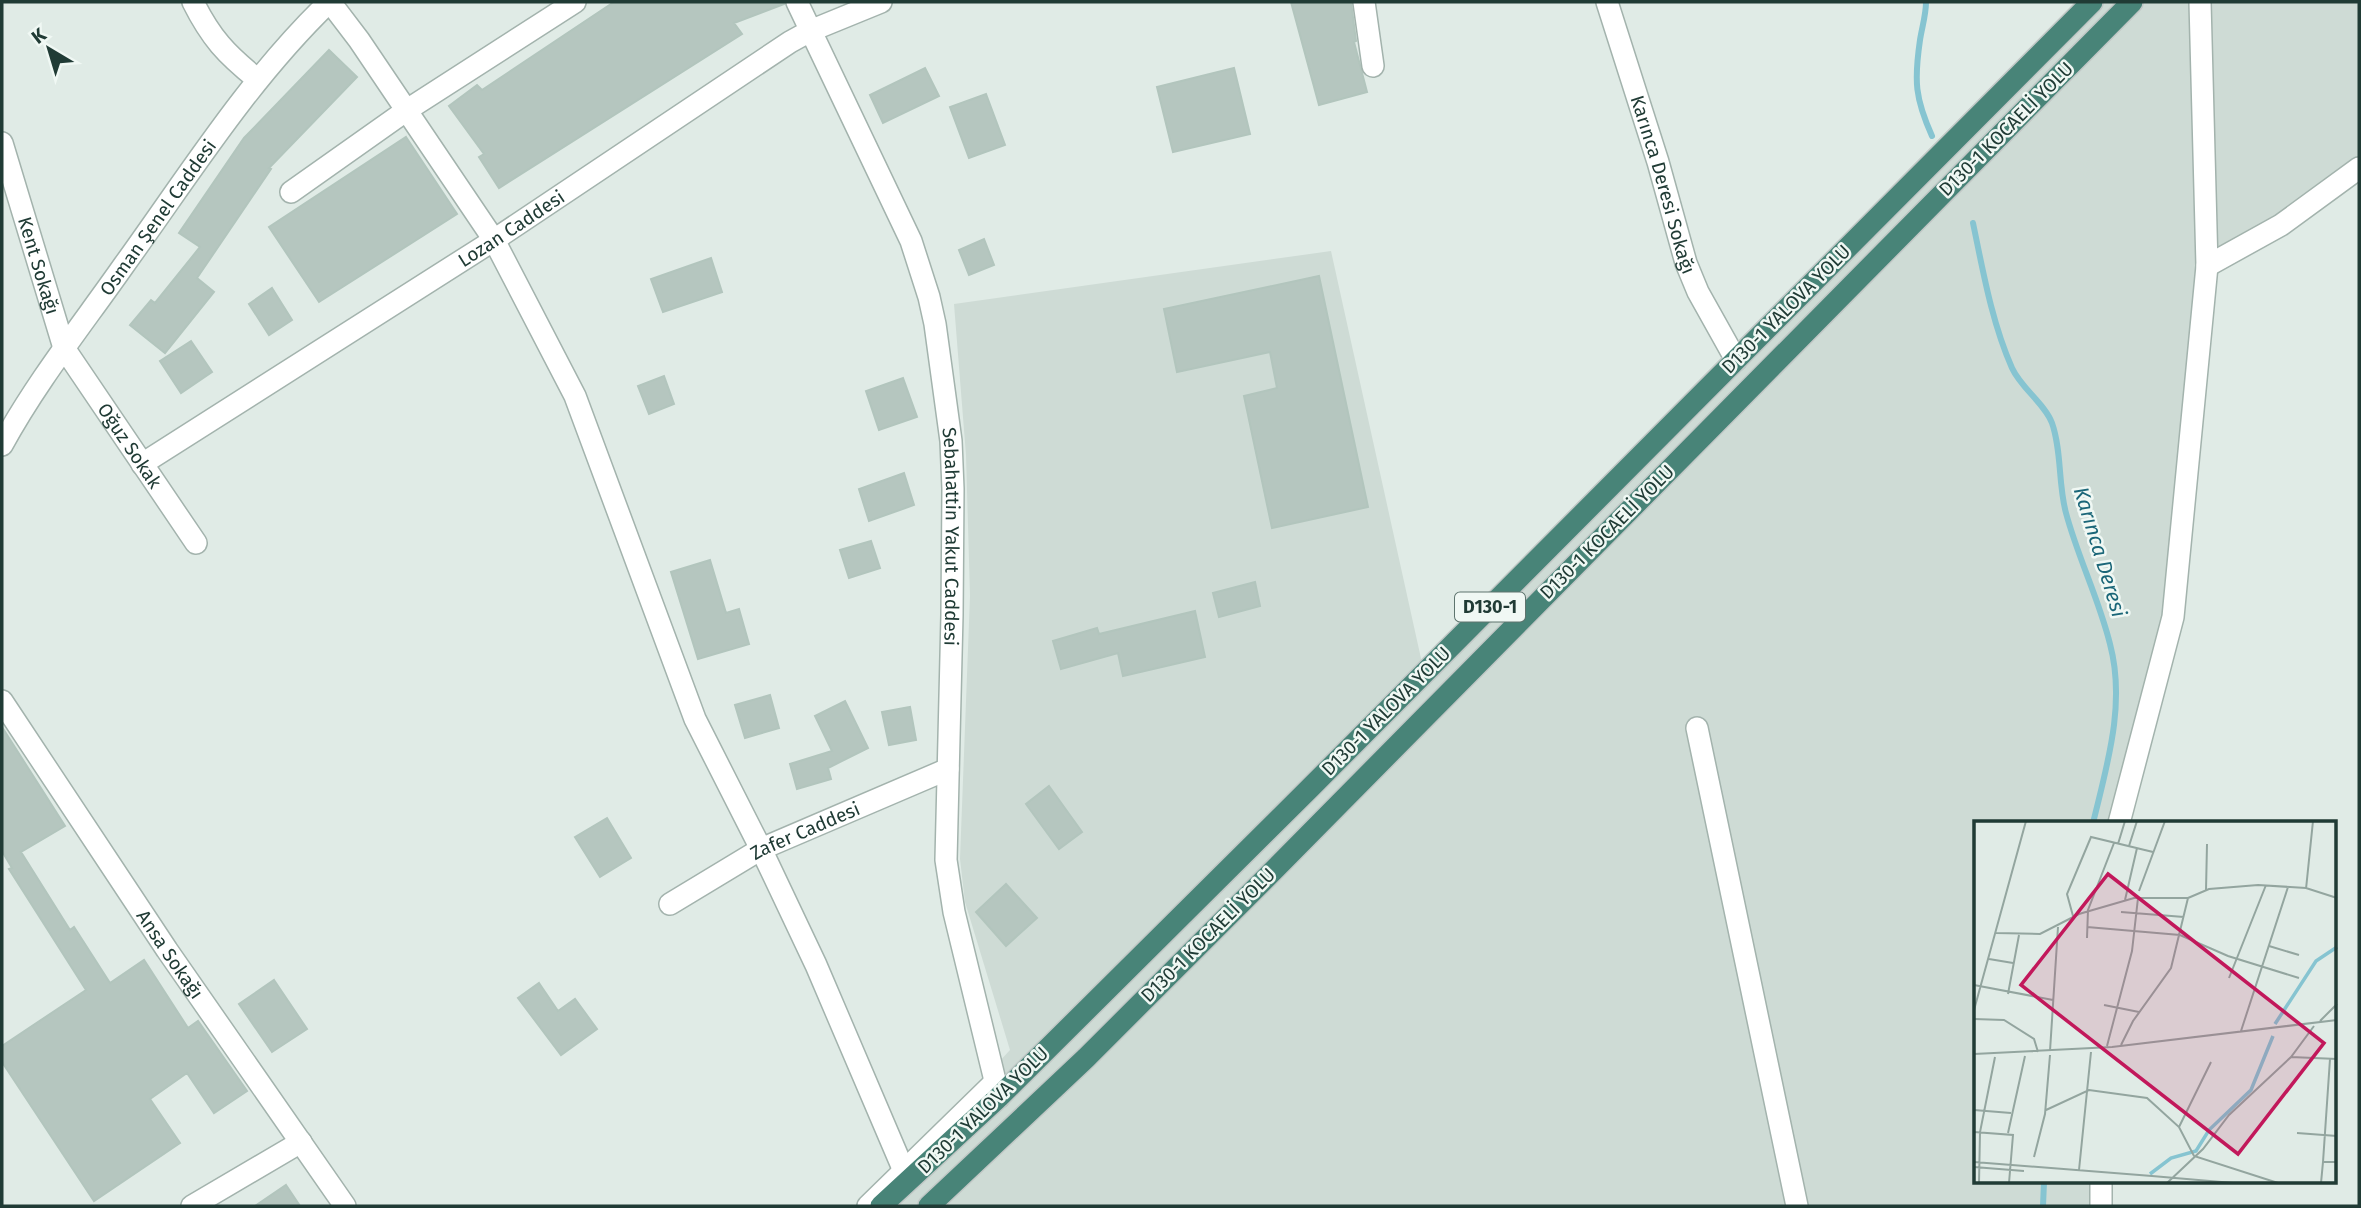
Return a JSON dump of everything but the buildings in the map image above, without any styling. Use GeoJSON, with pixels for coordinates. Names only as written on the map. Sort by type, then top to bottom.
{"type":"FeatureCollection","features":[{"type":"Feature","properties":{"kind":"highway","name":"D130-1 YALOVA YOLU"},"geometry":{"type":"LineString","coordinates":[[882,1206],[997,1090],[1301,797],[2092,2]]}},
{"type":"Feature","properties":{"kind":"highway","name":"D130-1 KOCAELİ YOLU"},"geometry":{"type":"LineString","coordinates":[[929,1206],[1086,1058],[1273,872],[2132,2]]}},
{"type":"Feature","properties":{"kind":"street"},"geometry":{"type":"LineString","coordinates":[[193,2],[214,39],[228,56],[257,79]]}},
{"type":"Feature","properties":{"kind":"street"},"geometry":{"type":"LineString","coordinates":[[303,2],[303,26]]}},
{"type":"Feature","properties":{"kind":"street"},"geometry":{"type":"LineString","coordinates":[[329,2],[407,110],[494,240],[575,396],[695,719],[816,965],[904,1171]]}},
{"type":"Feature","properties":{"kind":"street","name":"Osman Şenel Caddesi"},"geometry":{"type":"LineString","coordinates":[[2,445],[64,348],[257,79],[303,26],[329,2]]}},
{"type":"Feature","properties":{"kind":"street"},"geometry":{"type":"LineString","coordinates":[[291,191],[407,110],[575,2]]}},
{"type":"Feature","properties":{"kind":"street","name":"Sebahattin Yakut Caddesi"},"geometry":{"type":"LineString","coordinates":[[797,2],[911,241],[929,297],[934,324],[951,441],[953,489],[946,851],[949,887],[997,1090]]}},
{"type":"Feature","properties":{"kind":"street","name":"Lozan Caddesi"},"geometry":{"type":"LineString","coordinates":[[142,464],[494,240],[810,31],[881,2]]}},
{"type":"Feature","properties":{"kind":"street"},"geometry":{"type":"LineString","coordinates":[[1364,2],[1373,66]]}},
{"type":"Feature","properties":{"kind":"street","name":"Karınca Deresi Sokağı"},"geometry":{"type":"LineString","coordinates":[[1607,2],[1658,162],[1686,263],[1698,292],[1736,360]]}},
{"type":"Feature","properties":{"kind":"street"},"geometry":{"type":"LineString","coordinates":[[2120,821],[2173,617],[2207,266],[2200,2]]}},
{"type":"Feature","properties":{"kind":"street","name":"Kent Sokağı"},"geometry":{"type":"LineString","coordinates":[[2,144],[64,348]]}},
{"type":"Feature","properties":{"kind":"street"},"geometry":{"type":"LineString","coordinates":[[2207,266],[2281,225],[2359,167]]}},
{"type":"Feature","properties":{"kind":"street","name":"Oğuz Sokak"},"geometry":{"type":"LineString","coordinates":[[64,348],[196,543]]}},
{"type":"Feature","properties":{"kind":"street","name":"Ansa Sokağı"},"geometry":{"type":"LineString","coordinates":[[2,701],[167,950],[345,1206]]}},
{"type":"Feature","properties":{"kind":"street"},"geometry":{"type":"LineString","coordinates":[[1697,727],[1797,1206]]}},
{"type":"Feature","properties":{"kind":"street","name":"Zafer Caddesi"},"geometry":{"type":"LineString","coordinates":[[670,904],[761,849],[948,769]]}},
{"type":"Feature","properties":{"kind":"street"},"geometry":{"type":"LineString","coordinates":[[868,1206],[997,1090]]}},
{"type":"Feature","properties":{"kind":"street"},"geometry":{"type":"LineString","coordinates":[[192,1206],[301,1142]]}},
{"type":"Feature","properties":{"kind":"street"},"geometry":{"type":"LineString","coordinates":[[2101,1184],[2101,1206]]}},
{"type":"Feature","properties":{"kind":"shaded area"},"geometry":{"type":"Polygon","coordinates":[[[2086,2],[2359,2],[2359,168],[2207,267],[2173,617],[2120,821],[1974,821],[1974,1184],[2101,1184],[2101,1206],[881,1206],[930,1136],[1010,1050],[965,902],[960,859],[970,596],[966,455],[954,304],[1331,251],[1424,672],[2086,2]]]}},
{"type":"Feature","properties":{"kind":"waterway","name":"Karınca Deresi"},"geometry":{"type":"LineString","coordinates":[[1926,2],[1918,54],[1917,89],[1932,136]]}},
{"type":"Feature","properties":{"kind":"waterway","name":"Karınca Deresi"},"geometry":{"type":"LineString","coordinates":[[1973,223],[1989,297],[2005,351],[2016,375],[2052,423],[2066,513],[2110,644],[2116,689],[2113,734],[2093,821]]}},
{"type":"Feature","properties":{"kind":"waterway","name":"Karınca Deresi"},"geometry":{"type":"LineString","coordinates":[[2043,1206],[2044,1184]]}}]}
